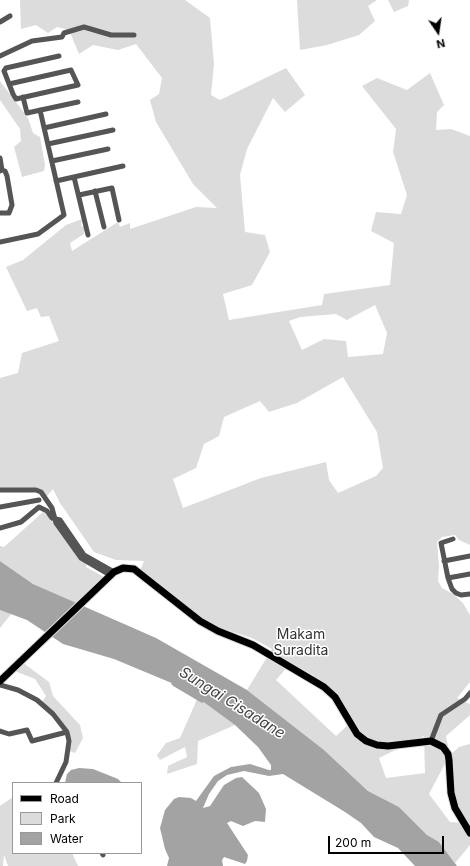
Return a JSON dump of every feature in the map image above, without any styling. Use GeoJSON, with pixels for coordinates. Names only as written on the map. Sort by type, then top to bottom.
{"type":"FeatureCollection","features":[{"type":"Feature","properties":{"kind":"main road"},"geometry":{"type":"LineString","coordinates":[[2,679],[110,575],[127,568],[136,570],[200,621],[218,631],[253,645],[324,687],[335,697],[357,734],[366,741],[376,746],[431,741],[443,747],[448,754],[453,802],[470,834]]}},
{"type":"Feature","properties":{"kind":"street"},"geometry":{"type":"LineString","coordinates":[[0,22],[10,16]]}},
{"type":"Feature","properties":{"kind":"street"},"geometry":{"type":"LineString","coordinates":[[0,56],[32,41],[62,37],[64,33],[84,27],[111,35],[134,35]]}},
{"type":"Feature","properties":{"kind":"street"},"geometry":{"type":"LineString","coordinates":[[9,84],[71,70],[78,85],[16,99],[9,84],[4,70],[6,68],[59,56]]}},
{"type":"Feature","properties":{"kind":"street"},"geometry":{"type":"LineString","coordinates":[[23,97],[28,112],[78,102]]}},
{"type":"Feature","properties":{"kind":"street"},"geometry":{"type":"LineString","coordinates":[[0,242],[38,234],[64,215],[40,110]]}},
{"type":"Feature","properties":{"kind":"street"},"geometry":{"type":"LineString","coordinates":[[44,128],[106,114]]}},
{"type":"Feature","properties":{"kind":"street"},"geometry":{"type":"LineString","coordinates":[[48,144],[112,130]]}},
{"type":"Feature","properties":{"kind":"street"},"geometry":{"type":"LineString","coordinates":[[52,161],[108,149]]}},
{"type":"Feature","properties":{"kind":"street"},"geometry":{"type":"LineString","coordinates":[[0,158],[1,171],[5,171],[7,176],[12,205],[9,213],[0,213]]}},
{"type":"Feature","properties":{"kind":"street"},"geometry":{"type":"LineString","coordinates":[[56,181],[123,166]]}},
{"type":"Feature","properties":{"kind":"street"},"geometry":{"type":"LineString","coordinates":[[74,177],[88,235]]}},
{"type":"Feature","properties":{"kind":"street"},"geometry":{"type":"LineString","coordinates":[[79,195],[112,188],[119,220]]}},
{"type":"Feature","properties":{"kind":"street"},"geometry":{"type":"LineString","coordinates":[[95,191],[104,227]]}},
{"type":"Feature","properties":{"kind":"street"},"geometry":{"type":"LineString","coordinates":[[0,490],[36,490],[41,492],[48,501],[56,518]]}},
{"type":"Feature","properties":{"kind":"street"},"geometry":{"type":"LineString","coordinates":[[0,507],[39,500]]}},
{"type":"Feature","properties":{"kind":"street"},"geometry":{"type":"LineString","coordinates":[[0,528],[21,522],[39,507],[47,511],[52,518],[60,520],[84,555],[110,575]]}},
{"type":"Feature","properties":{"kind":"street"},"geometry":{"type":"LineString","coordinates":[[453,539],[441,543],[448,578],[452,589],[456,593],[461,595],[470,594]]}},
{"type":"Feature","properties":{"kind":"street"},"geometry":{"type":"LineString","coordinates":[[444,561],[470,556]]}},
{"type":"Feature","properties":{"kind":"street"},"geometry":{"type":"LineString","coordinates":[[448,578],[470,574]]}},
{"type":"Feature","properties":{"kind":"street"},"geometry":{"type":"LineString","coordinates":[[0,685],[18,690],[37,700],[53,714],[67,732],[69,740],[66,762],[56,782]]}},
{"type":"Feature","properties":{"kind":"street"},"geometry":{"type":"LineString","coordinates":[[431,741],[441,715],[465,699],[470,693]]}},
{"type":"Feature","properties":{"kind":"street"},"geometry":{"type":"LineString","coordinates":[[0,731],[9,734],[27,730],[32,740],[67,732]]}},
{"type":"Feature","properties":{"kind":"green space","name":"Makam Suradita"},"geometry":{"type":"Polygon","coordinates":[[[20,0],[185,0],[210,18],[214,64],[211,95],[220,100],[286,68],[305,95],[285,112],[273,98],[247,149],[240,175],[245,232],[265,235],[270,252],[252,285],[223,294],[229,320],[322,305],[324,294],[390,285],[394,243],[371,231],[376,212],[401,214],[407,195],[393,152],[396,129],[362,86],[377,78],[407,90],[430,73],[444,105],[437,112],[436,130],[451,129],[470,136],[470,545],[459,540],[455,535],[442,537],[437,542],[439,566],[438,581],[442,588],[453,594],[463,603],[470,615],[470,682],[457,698],[470,704],[470,715],[446,736],[450,755],[459,747],[470,744],[470,845],[455,863],[439,842],[427,835],[399,807],[368,791],[324,750],[247,690],[272,649],[252,638],[193,619],[139,574],[144,561],[116,560],[94,552],[60,503],[53,489],[47,496],[39,491],[0,492],[0,378],[18,373],[22,353],[59,341],[49,316],[41,317],[37,308],[27,311],[6,267],[23,260],[66,225],[82,219],[81,226],[84,227],[84,234],[70,243],[72,251],[118,222],[120,227],[130,223],[130,229],[196,207],[217,208],[193,184],[156,122],[150,100],[159,94],[162,78],[136,44],[118,50],[93,45],[79,54],[69,30],[57,27],[48,33],[36,25],[21,29],[20,0]],[[375,305],[347,320],[336,314],[300,317],[289,321],[302,350],[324,339],[346,341],[348,357],[383,354],[387,333],[375,305]],[[343,377],[297,403],[269,412],[260,401],[224,417],[219,436],[204,444],[196,468],[173,479],[183,508],[261,478],[326,462],[329,480],[338,493],[376,476],[383,468],[377,432],[343,377]],[[291,663],[276,680],[336,736],[349,724],[332,696],[313,675],[291,663]],[[424,736],[379,758],[386,778],[425,773],[424,736]],[[449,756],[429,794],[450,822],[464,823],[451,785],[449,756]]]}},
{"type":"Feature","properties":{"kind":"green space"},"geometry":{"type":"Polygon","coordinates":[[[297,0],[377,0],[368,6],[375,21],[359,35],[327,45],[300,50],[297,0]]]}},
{"type":"Feature","properties":{"kind":"green space"},"geometry":{"type":"Polygon","coordinates":[[[388,0],[409,0],[408,6],[394,12],[388,0]]]}},
{"type":"Feature","properties":{"kind":"green space"},"geometry":{"type":"Polygon","coordinates":[[[0,81],[28,118],[33,133],[40,137],[45,165],[44,171],[22,177],[14,147],[21,141],[20,129],[0,100],[0,81]]]}},
{"type":"Feature","properties":{"kind":"green space"},"geometry":{"type":"Polygon","coordinates":[[[43,512],[52,520],[76,554],[87,564],[86,567],[104,577],[79,605],[33,584],[0,561],[0,546],[4,547],[43,512]]]}},
{"type":"Feature","properties":{"kind":"green space"},"geometry":{"type":"Polygon","coordinates":[[[0,610],[12,613],[0,628],[0,610]]]}},
{"type":"Feature","properties":{"kind":"green space"},"geometry":{"type":"Polygon","coordinates":[[[18,659],[49,682],[53,696],[80,725],[83,738],[75,753],[66,750],[70,732],[41,704],[46,696],[35,679],[12,670],[18,659]]]}},
{"type":"Feature","properties":{"kind":"green space"},"geometry":{"type":"Polygon","coordinates":[[[198,697],[235,725],[198,741],[197,764],[167,774],[168,766],[187,757],[185,747],[160,760],[157,755],[166,743],[180,738],[198,697]]]}},
{"type":"Feature","properties":{"kind":"green space"},"geometry":{"type":"Polygon","coordinates":[[[12,798],[12,854],[72,854],[78,866],[8,866],[4,855],[3,866],[0,866],[0,806],[12,798]]]}},
{"type":"Feature","properties":{"kind":"water"},"geometry":{"type":"Polygon","coordinates":[[[0,561],[33,584],[156,638],[247,690],[324,750],[368,791],[399,807],[427,835],[439,842],[457,866],[415,866],[398,848],[374,837],[361,823],[283,774],[269,776],[244,771],[227,775],[218,781],[209,794],[203,808],[210,806],[224,785],[236,778],[242,777],[259,793],[266,809],[265,822],[255,821],[243,826],[231,821],[227,823],[248,855],[245,864],[224,857],[222,860],[223,866],[167,866],[169,858],[165,849],[160,828],[165,810],[174,799],[179,797],[191,798],[196,801],[214,776],[231,767],[250,764],[271,770],[271,765],[258,747],[235,725],[186,689],[114,659],[63,644],[27,620],[0,610],[0,561]]]}},
{"type":"Feature","properties":{"kind":"water"},"geometry":{"type":"Polygon","coordinates":[[[79,768],[93,769],[118,779],[121,782],[65,782],[67,774],[71,770],[79,768]]]}},
{"type":"Feature","properties":{"kind":"waterway","name":"Sungai Cisadane"},"geometry":{"type":"LineString","coordinates":[[175,683],[202,699]]}}]}
